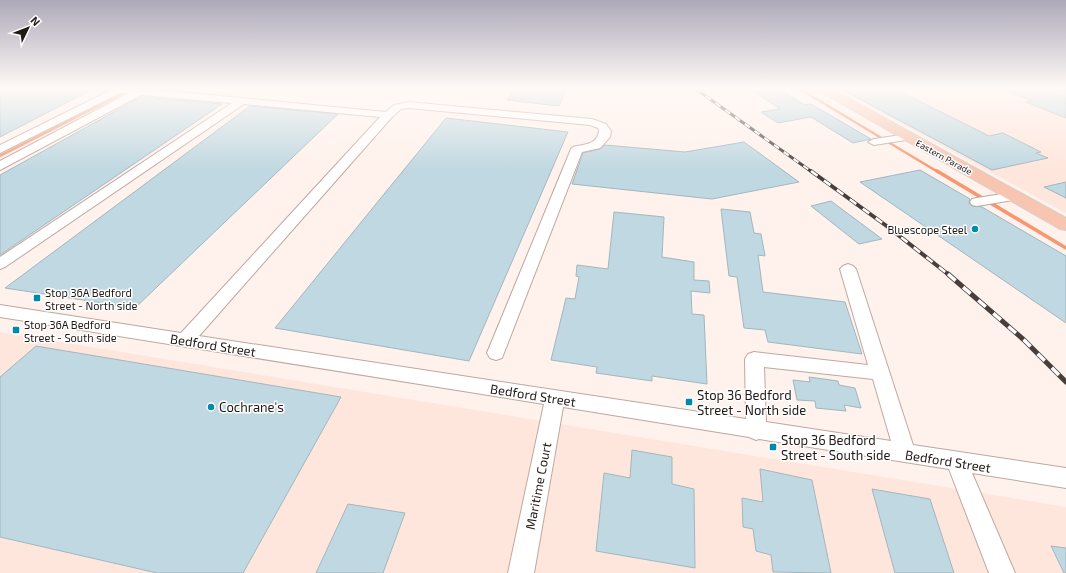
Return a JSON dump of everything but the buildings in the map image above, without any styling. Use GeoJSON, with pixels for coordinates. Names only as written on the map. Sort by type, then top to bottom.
{"type":"FeatureCollection","features":[{"type":"Feature","properties":{"kind":"main road","name":"Eastern Parade"},"geometry":{"type":"LineString","coordinates":[[865,116],[901,138],[1014,196],[1066,225]]}},
{"type":"Feature","properties":{"kind":"street"},"geometry":{"type":"LineString","coordinates":[[0,150],[65,116]]}},
{"type":"Feature","properties":{"kind":"street"},"geometry":{"type":"LineString","coordinates":[[0,166],[94,116]]}},
{"type":"Feature","properties":{"kind":"street"},"geometry":{"type":"LineString","coordinates":[[0,264],[220,116]]}},
{"type":"Feature","properties":{"kind":"street"},"geometry":{"type":"LineString","coordinates":[[185,340],[386,116]]}},
{"type":"Feature","properties":{"kind":"street"},"geometry":{"type":"LineString","coordinates":[[496,353],[577,149],[596,146],[604,137],[605,131],[602,126],[592,122],[525,116]]}},
{"type":"Feature","properties":{"kind":"street"},"geometry":{"type":"LineString","coordinates":[[874,142],[901,138]]}},
{"type":"Feature","properties":{"kind":"street"},"geometry":{"type":"LineString","coordinates":[[977,202],[994,198],[1014,196]]}},
{"type":"Feature","properties":{"kind":"street"},"geometry":{"type":"LineString","coordinates":[[848,269],[905,454]]}},
{"type":"Feature","properties":{"kind":"street","name":"Bedford Street"},"geometry":{"type":"LineString","coordinates":[[0,311],[905,454],[1066,478]]}},
{"type":"Feature","properties":{"kind":"street"},"geometry":{"type":"LineString","coordinates":[[756,430],[754,359],[880,373]]}},
{"type":"Feature","properties":{"kind":"street","name":"Maritime Court"},"geometry":{"type":"LineString","coordinates":[[521,573],[555,398]]}},
{"type":"Feature","properties":{"kind":"street"},"geometry":{"type":"LineString","coordinates":[[957,462],[1002,573]]}},
{"type":"Feature","properties":{"kind":"shaded area"},"geometry":{"type":"Polygon","coordinates":[[[886,116],[1066,116],[1066,213],[886,116]]]}},
{"type":"Feature","properties":{"kind":"shaded area"},"geometry":{"type":"Polygon","coordinates":[[[0,332],[1066,507],[1066,573],[0,573],[0,332]]]}},
{"type":"Feature","properties":{"kind":"waterway"},"geometry":{"type":"LineString","coordinates":[[0,156],[79,116]]}},
{"type":"Feature","properties":{"kind":"waterway"},"geometry":{"type":"LineString","coordinates":[[844,116],[938,172]]}},
{"type":"Feature","properties":{"kind":"waterway"},"geometry":{"type":"LineString","coordinates":[[937,171],[1066,248]]}},
{"type":"Feature","properties":{"kind":"railway"},"geometry":{"type":"LineString","coordinates":[[733,116],[812,172]]}},
{"type":"Feature","properties":{"kind":"railway"},"geometry":{"type":"LineString","coordinates":[[811,171],[888,227],[949,275]]}},
{"type":"Feature","properties":{"kind":"railway"},"geometry":{"type":"LineString","coordinates":[[948,274],[1024,340],[1066,382]]}},
{"type":"Feature","properties":{"kind":"place","name":"Bluescope Steel"},"geometry":{"type":"Point","coordinates":[975,229]}},
{"type":"Feature","properties":{"kind":"place","name":"Stop 36A Bedford Street - North side"},"geometry":{"type":"Point","coordinates":[37,298]}},
{"type":"Feature","properties":{"kind":"place","name":"Stop 36A Bedford Street - South side"},"geometry":{"type":"Point","coordinates":[16,330]}},
{"type":"Feature","properties":{"kind":"place","name":"Stop 36 Bedford Street - North side"},"geometry":{"type":"Point","coordinates":[689,402]}},
{"type":"Feature","properties":{"kind":"place","name":"Cochrane's"},"geometry":{"type":"Point","coordinates":[211,407]}},
{"type":"Feature","properties":{"kind":"place","name":"Stop 36 Bedford Street - South side"},"geometry":{"type":"Point","coordinates":[773,447]}}]}
